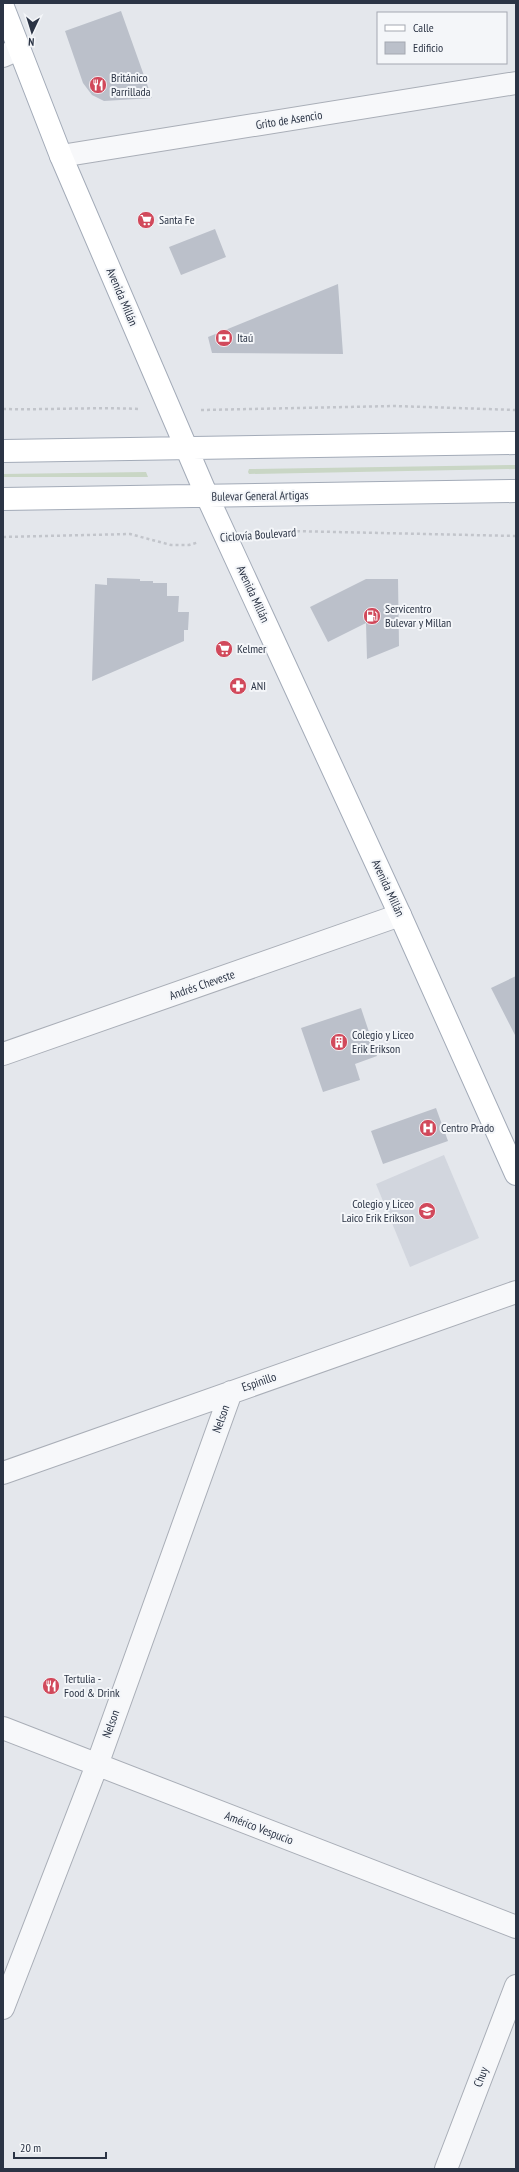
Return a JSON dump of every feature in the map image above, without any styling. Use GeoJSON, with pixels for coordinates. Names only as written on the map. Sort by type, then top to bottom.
{"type":"FeatureCollection","features":[{"type":"Feature","properties":{"kind":"main road","name":"Avenida Millán"},"geometry":{"type":"LineString","coordinates":[[3,7],[11,53],[61,156],[207,496],[400,915],[516,1174]]}},
{"type":"Feature","properties":{"kind":"main road"},"geometry":{"type":"LineString","coordinates":[[3,451],[516,443]]}},
{"type":"Feature","properties":{"kind":"main road","name":"Bulevar General Artigas"},"geometry":{"type":"LineString","coordinates":[[3,498],[516,491]]}},
{"type":"Feature","properties":{"kind":"street","name":"Grito de Asencio"},"geometry":{"type":"LineString","coordinates":[[61,156],[516,83]]}},
{"type":"Feature","properties":{"kind":"street","name":"Andrés Cheveste"},"geometry":{"type":"LineString","coordinates":[[3,1054],[400,915]]}},
{"type":"Feature","properties":{"kind":"street","name":"Espinillo"},"geometry":{"type":"LineString","coordinates":[[3,1473],[516,1292]]}},
{"type":"Feature","properties":{"kind":"street","name":"Nelson"},"geometry":{"type":"LineString","coordinates":[[3,2008],[96,1765],[231,1392]]}},
{"type":"Feature","properties":{"kind":"street","name":"Américo Vespucio"},"geometry":{"type":"LineString","coordinates":[[3,1728],[516,1927]]}},
{"type":"Feature","properties":{"kind":"street","name":"Chuy"},"geometry":{"type":"LineString","coordinates":[[446,2169],[516,1986]]}},
{"type":"Feature","properties":{"kind":"path"},"geometry":{"type":"LineString","coordinates":[[3,409],[108,407],[171,410],[395,406],[516,410]]}},
{"type":"Feature","properties":{"kind":"path","name":"Ciclovía Boulevard"},"geometry":{"type":"LineString","coordinates":[[3,538],[130,534],[171,545],[189,545],[225,534],[291,531],[516,536]]}},
{"type":"Feature","properties":{"kind":"shaded area","name":"Colegio y Liceo Laico Erik Erikson"},"geometry":{"type":"Polygon","coordinates":[[[444,1155],[479,1238],[410,1267],[376,1184],[444,1155]]]}},
{"type":"Feature","properties":{"kind":"green space"},"geometry":{"type":"Polygon","coordinates":[[[516,465],[516,469],[249,474],[248,472],[249,469],[516,465]]]}},
{"type":"Feature","properties":{"kind":"green space"},"geometry":{"type":"Polygon","coordinates":[[[146,472],[148,477],[3,477],[3,474],[146,472]]]}},
{"type":"Feature","properties":{"kind":"building"},"geometry":{"type":"Polygon","coordinates":[[[121,11],[152,98],[104,101],[92,95],[83,83],[65,31],[121,11]]]}},
{"type":"Feature","properties":{"kind":"building"},"geometry":{"type":"Polygon","coordinates":[[[215,229],[226,257],[181,275],[169,247],[215,229]]]}},
{"type":"Feature","properties":{"kind":"building"},"geometry":{"type":"Polygon","coordinates":[[[338,284],[343,354],[212,353],[208,337],[338,284]]]}},
{"type":"Feature","properties":{"kind":"building"},"geometry":{"type":"Polygon","coordinates":[[[107,578],[140,579],[140,581],[153,581],[153,583],[167,583],[167,596],[179,596],[178,612],[189,612],[188,630],[184,630],[184,641],[92,681],[95,584],[107,585],[107,578]]]}},
{"type":"Feature","properties":{"kind":"building"},"geometry":{"type":"Polygon","coordinates":[[[366,579],[398,579],[399,646],[367,659],[366,623],[328,642],[310,607],[366,579]]]}},
{"type":"Feature","properties":{"kind":"building"},"geometry":{"type":"Polygon","coordinates":[[[516,976],[516,1037],[491,988],[516,976]]]}},
{"type":"Feature","properties":{"kind":"building","name":"Colegio y Liceo Erik Erikson"},"geometry":{"type":"Polygon","coordinates":[[[361,1008],[377,1056],[355,1064],[360,1080],[323,1092],[301,1028],[361,1008]]]}},
{"type":"Feature","properties":{"kind":"building"},"geometry":{"type":"Polygon","coordinates":[[[436,1108],[448,1141],[383,1164],[371,1131],[436,1108]]]}},
{"type":"Feature","properties":{"kind":"place","name":"Británico Parrillada"},"geometry":{"type":"Point","coordinates":[98,85]}},
{"type":"Feature","properties":{"kind":"place","name":"Santa Fe"},"geometry":{"type":"Point","coordinates":[146,220]}},
{"type":"Feature","properties":{"kind":"place","name":"Itaú"},"geometry":{"type":"Point","coordinates":[224,338]}},
{"type":"Feature","properties":{"kind":"place","name":"Servicentro Bulevar y Millan"},"geometry":{"type":"Point","coordinates":[372,616]}},
{"type":"Feature","properties":{"kind":"place","name":"Kelmer"},"geometry":{"type":"Point","coordinates":[224,649]}},
{"type":"Feature","properties":{"kind":"place","name":"ANI"},"geometry":{"type":"Point","coordinates":[238,686]}},
{"type":"Feature","properties":{"kind":"place","name":"Colegio y Liceo Erik Erikson"},"geometry":{"type":"Point","coordinates":[339,1042]}},
{"type":"Feature","properties":{"kind":"place","name":"Centro Prado"},"geometry":{"type":"Point","coordinates":[428,1128]}},
{"type":"Feature","properties":{"kind":"place","name":"Colegio y Liceo Laico Erik Erikson"},"geometry":{"type":"Point","coordinates":[427,1211]}},
{"type":"Feature","properties":{"kind":"place","name":"Tertulia - Food & Drink"},"geometry":{"type":"Point","coordinates":[51,1686]}}]}
